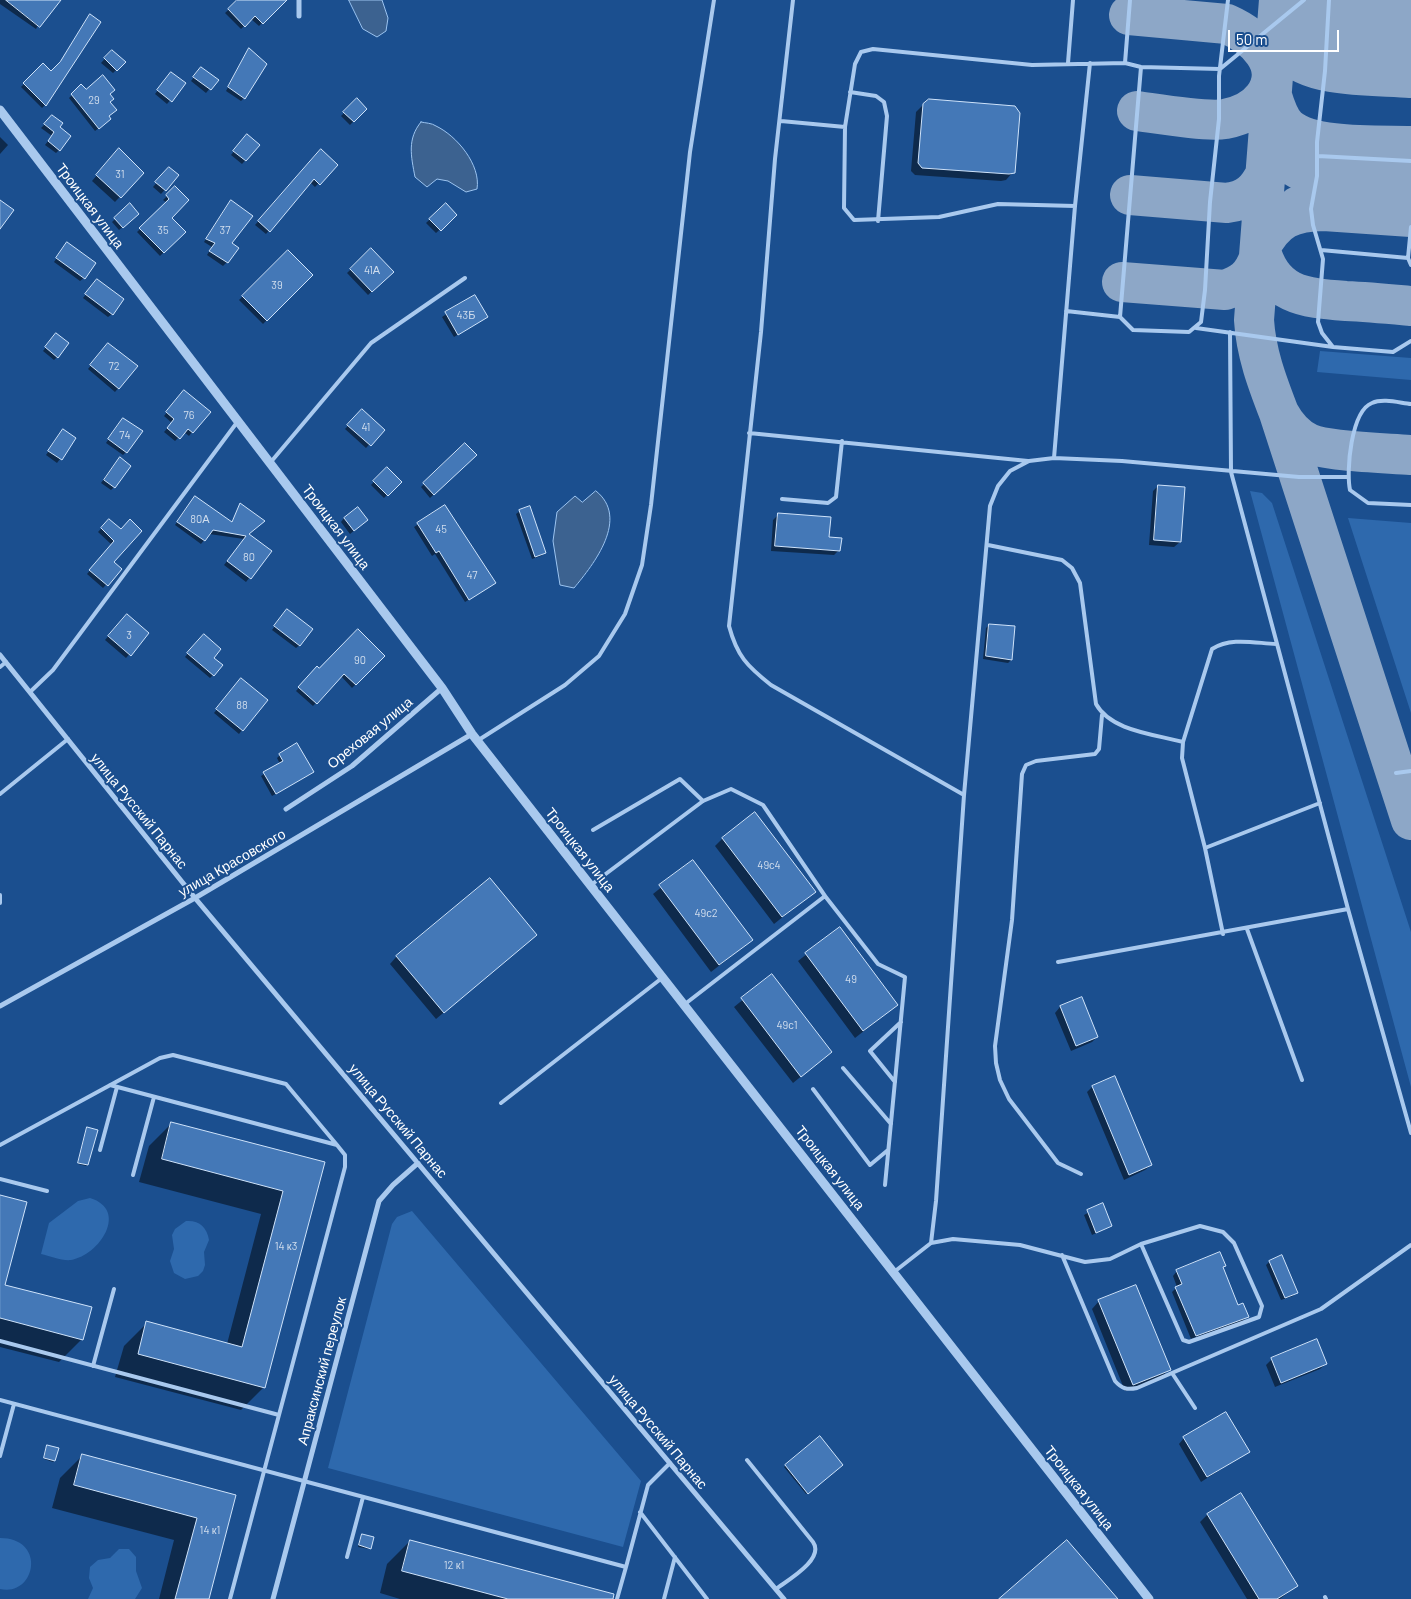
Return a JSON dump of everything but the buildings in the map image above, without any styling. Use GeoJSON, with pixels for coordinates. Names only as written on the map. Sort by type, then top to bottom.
{"type":"FeatureCollection","features":[{"type":"Feature","properties":{"kind":"street"},"geometry":{"type":"LineString","coordinates":[[299,0],[299,16]]}},
{"type":"Feature","properties":{"kind":"street","name":"Троицкая улица"},"geometry":{"type":"LineString","coordinates":[[0,110],[442,688],[475,737],[1149,1599]]}},
{"type":"Feature","properties":{"kind":"street","name":"улица Русский Парнас"},"geometry":{"type":"LineString","coordinates":[[0,655],[195,898],[784,1599]]}},
{"type":"Feature","properties":{"kind":"street","name":"Ореховая улица"},"geometry":{"type":"LineString","coordinates":[[286,809],[352,766],[442,688]]}},
{"type":"Feature","properties":{"kind":"street","name":"улица Красовского"},"geometry":{"type":"LineString","coordinates":[[0,1006],[195,898],[475,737]]}},
{"type":"Feature","properties":{"kind":"street","name":"Апраксинский переулок"},"geometry":{"type":"LineString","coordinates":[[273,1599],[379,1201],[393,1185],[418,1163]]}},
{"type":"Feature","properties":{"kind":"lane"},"geometry":{"type":"LineString","coordinates":[[475,737],[565,685],[600,656],[625,614],[642,565],[651,505],[690,152],[714,0]]}},
{"type":"Feature","properties":{"kind":"lane"},"geometry":{"type":"LineString","coordinates":[[793,0],[729,626],[734,648],[752,670],[771,685],[964,796]]}},
{"type":"Feature","properties":{"kind":"lane"},"geometry":{"type":"LineString","coordinates":[[1068,63],[1073,0]]}},
{"type":"Feature","properties":{"kind":"lane"},"geometry":{"type":"LineString","coordinates":[[1125,63],[1130,0]]}},
{"type":"Feature","properties":{"kind":"lane"},"geometry":{"type":"LineString","coordinates":[[1066,311],[1120,317],[1133,330],[1189,332],[1196,328],[1203,315],[1210,202],[1219,119],[1220,69],[1228,0]]}},
{"type":"Feature","properties":{"kind":"lane"},"geometry":{"type":"LineString","coordinates":[[1075,206],[998,204],[939,217],[878,221],[854,220],[844,208],[845,127],[855,64],[862,52],[873,49],[1032,65],[1125,63],[1141,67],[1220,69],[1304,0]]}},
{"type":"Feature","properties":{"kind":"lane"},"geometry":{"type":"LineString","coordinates":[[1329,0],[1318,156],[1311,211],[1323,259],[1318,322],[1322,333],[1333,348]]}},
{"type":"Feature","properties":{"kind":"lane"},"geometry":{"type":"LineString","coordinates":[[1054,458],[1075,206],[1090,63]]}},
{"type":"Feature","properties":{"kind":"lane"},"geometry":{"type":"LineString","coordinates":[[1120,317],[1141,67]]}},
{"type":"Feature","properties":{"kind":"lane"},"geometry":{"type":"LineString","coordinates":[[850,92],[876,96],[884,102],[887,116],[878,221]]}},
{"type":"Feature","properties":{"kind":"lane"},"geometry":{"type":"LineString","coordinates":[[781,121],[845,127]]}},
{"type":"Feature","properties":{"kind":"lane"},"geometry":{"type":"LineString","coordinates":[[1318,156],[1411,161]]}},
{"type":"Feature","properties":{"kind":"lane"},"geometry":{"type":"LineString","coordinates":[[1411,227],[1408,258],[1411,265]]}},
{"type":"Feature","properties":{"kind":"lane"},"geometry":{"type":"LineString","coordinates":[[1321,250],[1408,258]]}},
{"type":"Feature","properties":{"kind":"lane"},"geometry":{"type":"LineString","coordinates":[[270,463],[371,342],[465,278]]}},
{"type":"Feature","properties":{"kind":"lane"},"geometry":{"type":"LineString","coordinates":[[1196,328],[1333,348],[1392,352],[1411,341]]}},
{"type":"Feature","properties":{"kind":"lane"},"geometry":{"type":"LineString","coordinates":[[1230,332],[1231,472],[1348,909],[1411,1134]]}},
{"type":"Feature","properties":{"kind":"lane"},"geometry":{"type":"LineString","coordinates":[[1411,404],[1383,401],[1372,403],[1362,411],[1355,429],[1348,477],[1350,490],[1368,503],[1411,505]]}},
{"type":"Feature","properties":{"kind":"lane"},"geometry":{"type":"LineString","coordinates":[[30,692],[53,670],[238,421]]}},
{"type":"Feature","properties":{"kind":"lane"},"geometry":{"type":"LineString","coordinates":[[749,432],[1029,461],[1054,458],[1299,477],[1348,477]]}},
{"type":"Feature","properties":{"kind":"lane"},"geometry":{"type":"LineString","coordinates":[[782,499],[828,503],[833,500],[836,496],[842,441]]}},
{"type":"Feature","properties":{"kind":"lane"},"geometry":{"type":"LineString","coordinates":[[931,1243],[937,1191],[964,796],[990,506],[998,486],[1010,471],[1029,461]]}},
{"type":"Feature","properties":{"kind":"lane"},"geometry":{"type":"LineString","coordinates":[[988,545],[1062,560],[1072,568],[1080,583],[1096,704],[1102,715],[1113,723],[1183,742]]}},
{"type":"Feature","properties":{"kind":"lane"},"geometry":{"type":"LineString","coordinates":[[1223,934],[1205,848],[1182,758],[1183,742],[1212,649],[1232,641],[1276,644]]}},
{"type":"Feature","properties":{"kind":"lane"},"geometry":{"type":"LineString","coordinates":[[0,667],[6,662]]}},
{"type":"Feature","properties":{"kind":"lane"},"geometry":{"type":"LineString","coordinates":[[1080,1174],[1058,1163],[1009,1098],[1000,1080],[995,1046],[1012,920],[1022,774],[1026,765],[1036,761],[1094,754],[1099,748],[1102,715]]}},
{"type":"Feature","properties":{"kind":"lane"},"geometry":{"type":"LineString","coordinates":[[0,794],[68,739]]}},
{"type":"Feature","properties":{"kind":"lane"},"geometry":{"type":"LineString","coordinates":[[1396,772],[1411,771]]}},
{"type":"Feature","properties":{"kind":"lane"},"geometry":{"type":"LineString","coordinates":[[593,830],[680,779],[703,801]]}},
{"type":"Feature","properties":{"kind":"lane"},"geometry":{"type":"LineString","coordinates":[[591,885],[703,801],[731,789],[763,805],[825,896],[878,964],[905,977],[885,1185]]}},
{"type":"Feature","properties":{"kind":"lane"},"geometry":{"type":"LineString","coordinates":[[1205,848],[1320,803]]}},
{"type":"Feature","properties":{"kind":"lane"},"geometry":{"type":"LineString","coordinates":[[0,895],[0,903]]}},
{"type":"Feature","properties":{"kind":"lane"},"geometry":{"type":"LineString","coordinates":[[685,1004],[825,896]]}},
{"type":"Feature","properties":{"kind":"lane"},"geometry":{"type":"LineString","coordinates":[[1058,962],[1223,934],[1348,909]]}},
{"type":"Feature","properties":{"kind":"lane"},"geometry":{"type":"LineString","coordinates":[[1247,929],[1302,1080]]}},
{"type":"Feature","properties":{"kind":"lane"},"geometry":{"type":"LineString","coordinates":[[501,1103],[664,977]]}},
{"type":"Feature","properties":{"kind":"lane"},"geometry":{"type":"LineString","coordinates":[[895,1083],[870,1051],[901,1022]]}},
{"type":"Feature","properties":{"kind":"lane"},"geometry":{"type":"LineString","coordinates":[[0,1145],[160,1058],[173,1055],[278,1081],[289,1087],[342,1150],[346,1160],[230,1599]]}},
{"type":"Feature","properties":{"kind":"lane"},"geometry":{"type":"LineString","coordinates":[[843,1068],[891,1124]]}},
{"type":"Feature","properties":{"kind":"lane"},"geometry":{"type":"LineString","coordinates":[[110,1085],[337,1146]]}},
{"type":"Feature","properties":{"kind":"lane"},"geometry":{"type":"LineString","coordinates":[[100,1150],[116,1087]]}},
{"type":"Feature","properties":{"kind":"lane"},"geometry":{"type":"LineString","coordinates":[[813,1089],[870,1165],[888,1150]]}},
{"type":"Feature","properties":{"kind":"lane"},"geometry":{"type":"LineString","coordinates":[[133,1175],[154,1097]]}},
{"type":"Feature","properties":{"kind":"lane"},"geometry":{"type":"LineString","coordinates":[[0,1179],[48,1192]]}},
{"type":"Feature","properties":{"kind":"lane"},"geometry":{"type":"LineString","coordinates":[[894,1272],[931,1243],[953,1239],[1020,1245],[1086,1262],[1110,1259],[1141,1244],[1200,1226],[1223,1232],[1234,1243],[1262,1306],[1262,1312],[1259,1317],[1189,1342],[1183,1340],[1141,1244]]}},
{"type":"Feature","properties":{"kind":"lane"},"geometry":{"type":"LineString","coordinates":[[1062,1255],[1115,1382],[1120,1387],[1128,1390],[1137,1388],[1321,1309],[1411,1245]]}},
{"type":"Feature","properties":{"kind":"lane"},"geometry":{"type":"LineString","coordinates":[[93,1366],[114,1288]]}},
{"type":"Feature","properties":{"kind":"lane"},"geometry":{"type":"LineString","coordinates":[[0,1341],[279,1415]]}},
{"type":"Feature","properties":{"kind":"lane"},"geometry":{"type":"LineString","coordinates":[[1172,1373],[1195,1408]]}},
{"type":"Feature","properties":{"kind":"lane"},"geometry":{"type":"LineString","coordinates":[[0,1400],[626,1567]]}},
{"type":"Feature","properties":{"kind":"lane"},"geometry":{"type":"LineString","coordinates":[[0,1456],[14,1404]]}},
{"type":"Feature","properties":{"kind":"lane"},"geometry":{"type":"LineString","coordinates":[[747,1460],[813,1542],[817,1550],[814,1558],[776,1590]]}},
{"type":"Feature","properties":{"kind":"lane"},"geometry":{"type":"LineString","coordinates":[[617,1599],[648,1485],[670,1462]]}},
{"type":"Feature","properties":{"kind":"lane"},"geometry":{"type":"LineString","coordinates":[[347,1557],[363,1497]]}},
{"type":"Feature","properties":{"kind":"lane"},"geometry":{"type":"LineString","coordinates":[[640,1512],[707,1599]]}},
{"type":"Feature","properties":{"kind":"lane"},"geometry":{"type":"LineString","coordinates":[[664,1599],[675,1557]]}},
{"type":"Feature","properties":{"kind":"shaded area"},"geometry":{"type":"Polygon","coordinates":[[[349,0],[382,0],[388,18],[386,31],[377,37],[363,29],[349,0]]]}},
{"type":"Feature","properties":{"kind":"shaded area"},"geometry":{"type":"Polygon","coordinates":[[[421,122],[434,125],[444,131],[466,152],[475,170],[477,189],[466,192],[448,181],[437,179],[427,187],[415,177],[411,148],[414,135],[421,122]]]}},
{"type":"Feature","properties":{"kind":"shaded area"},"geometry":{"type":"Polygon","coordinates":[[[1320,351],[1411,358],[1411,380],[1317,372],[1320,351]]]}},
{"type":"Feature","properties":{"kind":"shaded area"},"geometry":{"type":"Polygon","coordinates":[[[596,491],[606,502],[610,514],[605,541],[591,567],[574,588],[560,585],[553,541],[557,512],[575,496],[582,502],[596,491]]]}},
{"type":"Feature","properties":{"kind":"shaded area"},"geometry":{"type":"Polygon","coordinates":[[[1250,491],[1262,493],[1272,503],[1411,932],[1411,1087],[1250,491]]]}},
{"type":"Feature","properties":{"kind":"shaded area"},"geometry":{"type":"Polygon","coordinates":[[[1348,518],[1411,523],[1411,713],[1348,518]]]}},
{"type":"Feature","properties":{"kind":"shaded area"},"geometry":{"type":"Polygon","coordinates":[[[90,1198],[102,1204],[108,1212],[109,1222],[106,1232],[100,1241],[92,1250],[71,1260],[41,1254],[49,1223],[78,1201],[90,1198]]]}},
{"type":"Feature","properties":{"kind":"shaded area"},"geometry":{"type":"Polygon","coordinates":[[[412,1211],[641,1481],[623,1547],[328,1468],[392,1224],[397,1217],[412,1211]]]}},
{"type":"Feature","properties":{"kind":"shaded area"},"geometry":{"type":"Polygon","coordinates":[[[186,1221],[202,1225],[209,1240],[204,1252],[205,1265],[203,1271],[198,1276],[185,1279],[174,1273],[170,1261],[174,1249],[172,1235],[175,1229],[186,1221]]]}},
{"type":"Feature","properties":{"kind":"shaded area"},"geometry":{"type":"Polygon","coordinates":[[[0,1538],[15,1541],[25,1547],[30,1556],[31,1566],[28,1576],[22,1584],[12,1589],[0,1589],[0,1538]]]}},
{"type":"Feature","properties":{"kind":"shaded area"},"geometry":{"type":"Polygon","coordinates":[[[119,1549],[129,1549],[136,1557],[136,1571],[142,1588],[135,1599],[88,1599],[93,1588],[89,1578],[90,1567],[98,1560],[110,1558],[119,1549]]]}},
{"type":"Feature","properties":{"kind":"taxiway"},"geometry":{"type":"LineString","coordinates":[[1279,0],[1254,320],[1255,332],[1266,379],[1279,413],[1411,820]]}},
{"type":"Feature","properties":{"kind":"taxiway"},"geometry":{"type":"LineString","coordinates":[[1284,0],[1296,20],[1314,33],[1411,43]]}},
{"type":"Feature","properties":{"kind":"taxiway"},"geometry":{"type":"LineString","coordinates":[[1276,48],[1288,20],[1301,12],[1315,8],[1348,5],[1411,8]]}},
{"type":"Feature","properties":{"kind":"taxiway"},"geometry":{"type":"LineString","coordinates":[[1129,15],[1227,24],[1257,44],[1270,63],[1272,74],[1270,85],[1264,97],[1247,111],[1231,118],[1217,120],[1137,111]]}},
{"type":"Feature","properties":{"kind":"taxiway"},"geometry":{"type":"LineString","coordinates":[[1277,24],[1289,53],[1299,61],[1313,67],[1329,72],[1346,74],[1411,78]]}},
{"type":"Feature","properties":{"kind":"taxiway"},"geometry":{"type":"LineString","coordinates":[[1272,96],[1282,120],[1287,127],[1298,134],[1312,139],[1346,144],[1411,146]]}},
{"type":"Feature","properties":{"kind":"taxiway"},"geometry":{"type":"LineString","coordinates":[[1269,130],[1276,147],[1286,160],[1292,166],[1308,173],[1317,176],[1411,183]]}},
{"type":"Feature","properties":{"kind":"taxiway"},"geometry":{"type":"LineString","coordinates":[[1130,195],[1234,202],[1251,194],[1266,173]]}},
{"type":"Feature","properties":{"kind":"taxiway"},"geometry":{"type":"LineString","coordinates":[[1298,206],[1324,211],[1411,217]]}},
{"type":"Feature","properties":{"kind":"taxiway"},"geometry":{"type":"LineString","coordinates":[[1324,211],[1293,215],[1279,223],[1272,230],[1260,248],[1265,264],[1272,276],[1291,291],[1316,298],[1411,306]]}},
{"type":"Feature","properties":{"kind":"taxiway"},"geometry":{"type":"LineString","coordinates":[[1122,282],[1225,290],[1246,279],[1259,258]]}},
{"type":"Feature","properties":{"kind":"taxiway"},"geometry":{"type":"LineString","coordinates":[[1279,413],[1295,434],[1308,443],[1317,446],[1343,450],[1411,455]]}}]}
